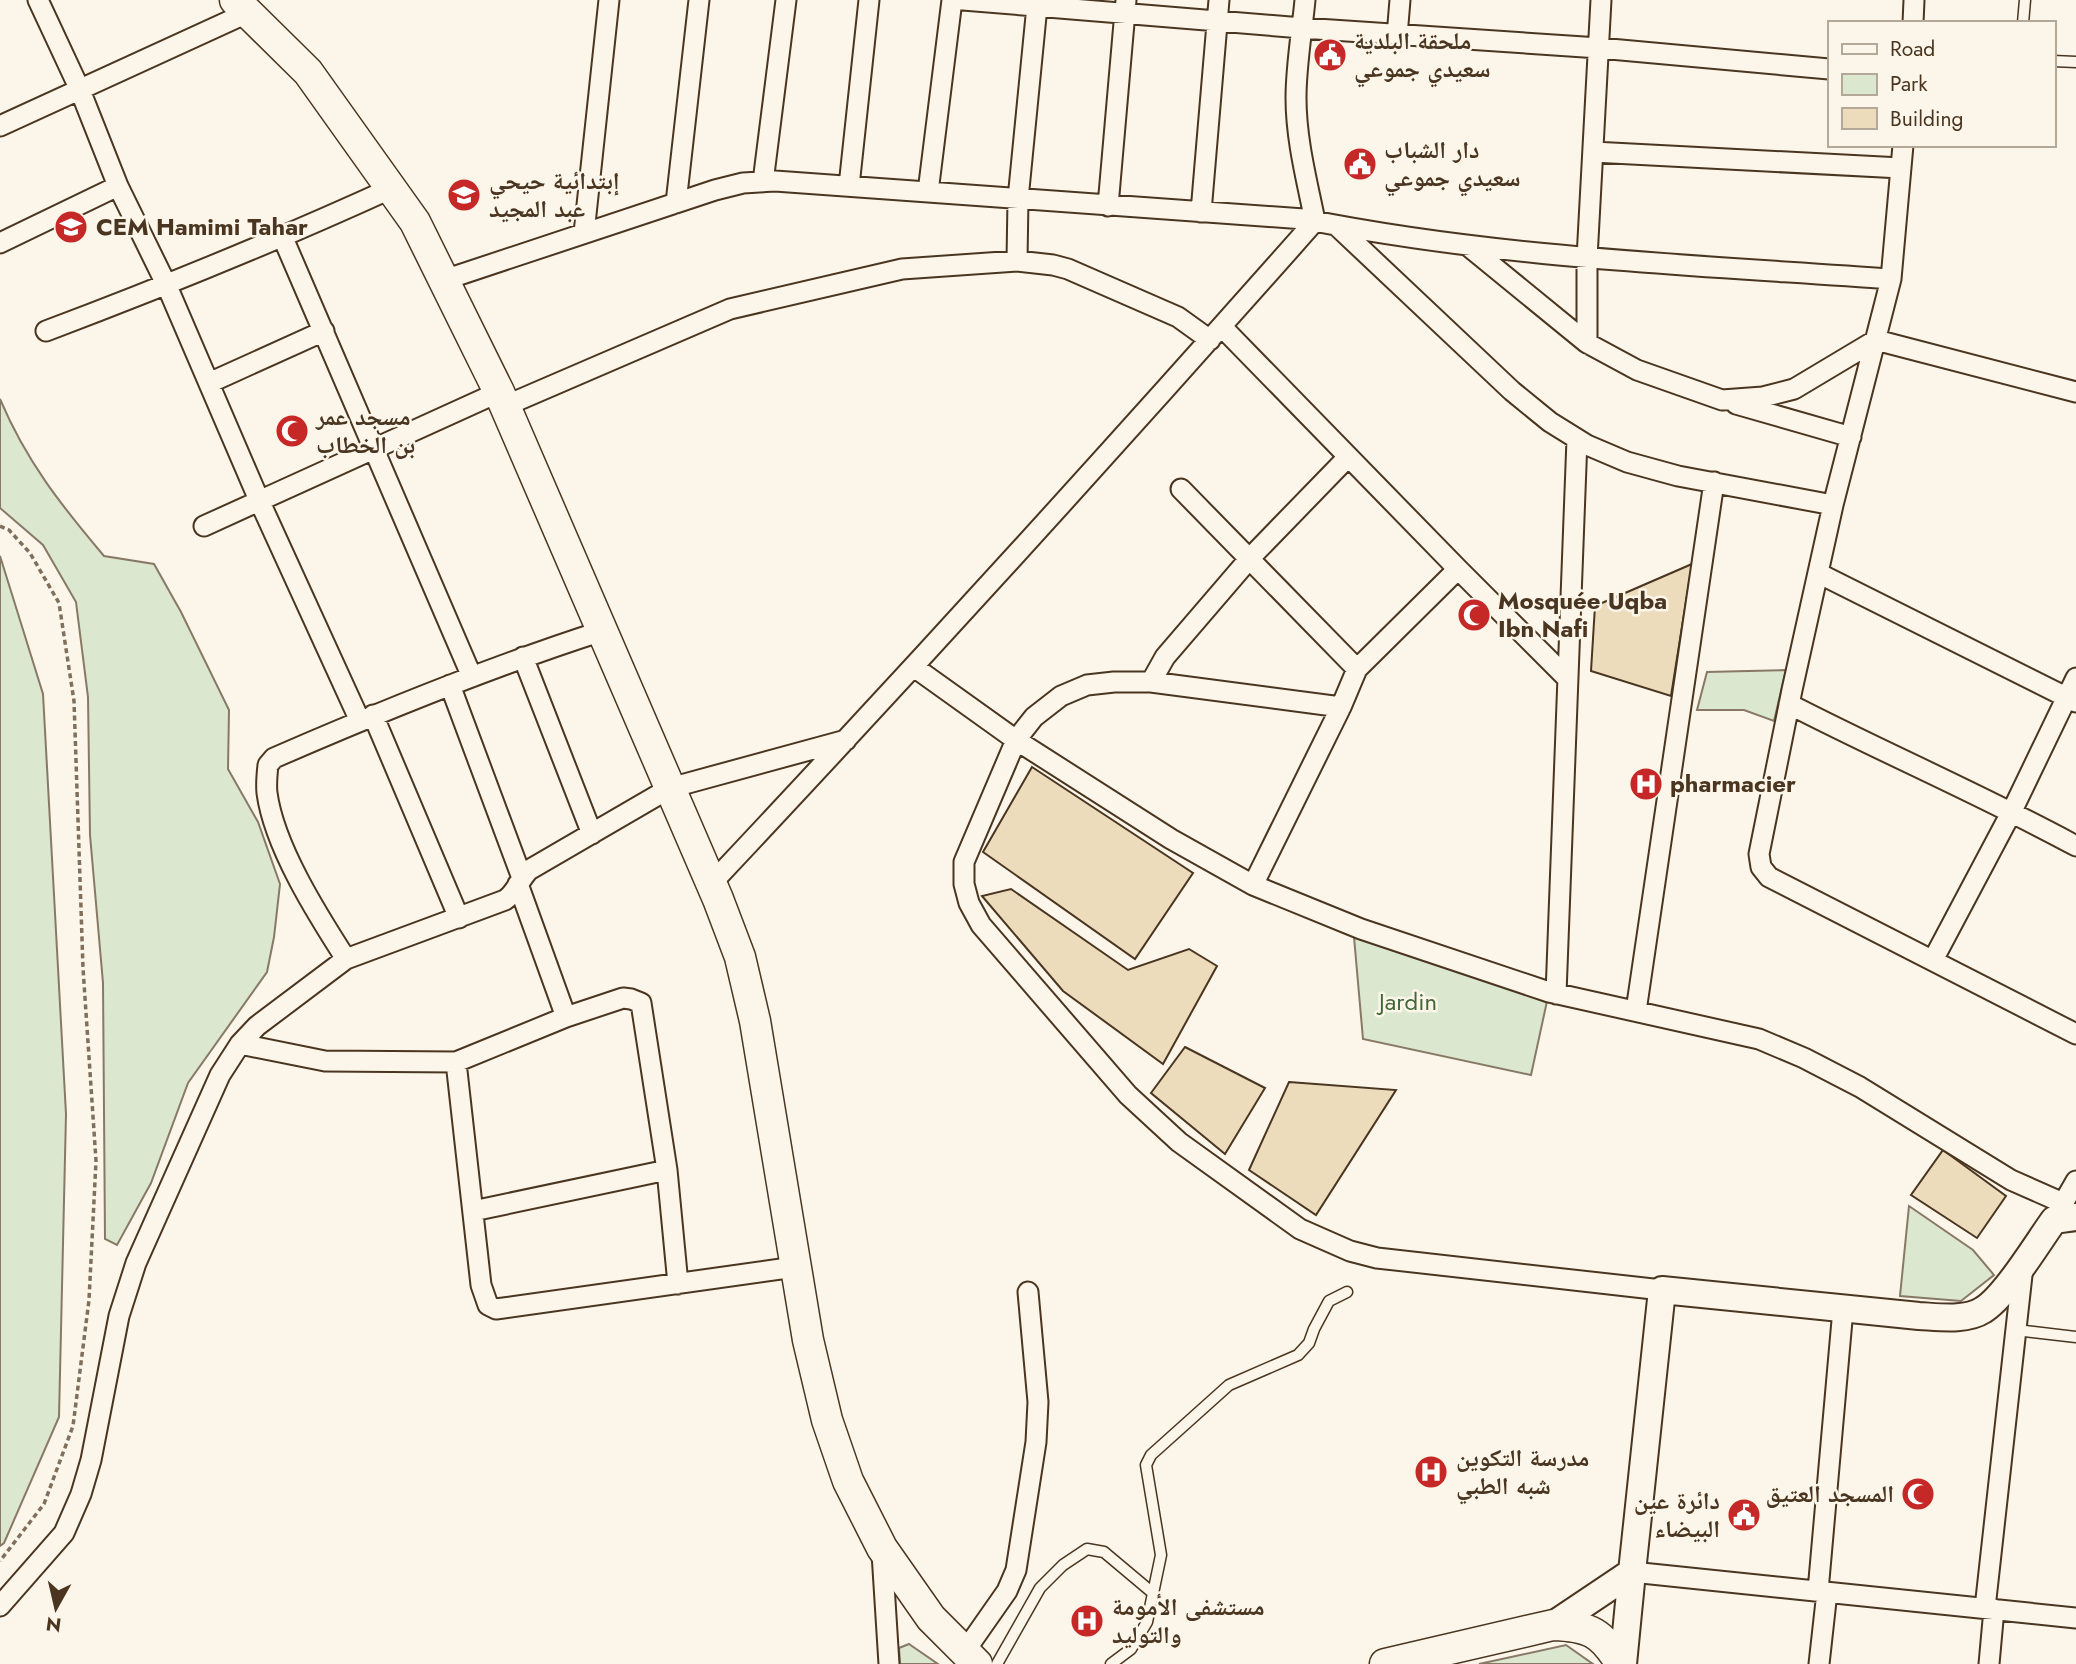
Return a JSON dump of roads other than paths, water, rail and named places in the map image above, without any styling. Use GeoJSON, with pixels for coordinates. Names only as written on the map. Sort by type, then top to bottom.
{"type":"FeatureCollection","features":[{"type":"Feature","properties":{"kind":"main road"},"geometry":{"type":"LineString","coordinates":[[242,6],[308,72],[415,222],[503,399],[740,957],[755,1021],[808,1340],[828,1420],[848,1481],[882,1548],[931,1618],[971,1658]]}},
{"type":"Feature","properties":{"kind":"main road"},"geometry":{"type":"LineString","coordinates":[[1385,1664],[1553,1625],[1577,1626],[1593,1632],[1608,1642],[1622,1664]]}},
{"type":"Feature","properties":{"kind":"street"},"geometry":{"type":"LineString","coordinates":[[38,0],[80,90],[118,186],[167,286],[259,500],[367,718],[459,918]]}},
{"type":"Feature","properties":{"kind":"street"},"geometry":{"type":"LineString","coordinates":[[584,233],[609,0]]}},
{"type":"Feature","properties":{"kind":"street"},"geometry":{"type":"LineString","coordinates":[[676,203],[699,0]]}},
{"type":"Feature","properties":{"kind":"street"},"geometry":{"type":"LineString","coordinates":[[763,182],[786,0]]}},
{"type":"Feature","properties":{"kind":"street"},"geometry":{"type":"LineString","coordinates":[[849,186],[869,0]]}},
{"type":"Feature","properties":{"kind":"street"},"geometry":{"type":"LineString","coordinates":[[928,192],[952,0]]}},
{"type":"Feature","properties":{"kind":"street"},"geometry":{"type":"LineString","coordinates":[[963,0],[1037,6],[1125,7],[1217,22],[1599,48],[1828,69]]}},
{"type":"Feature","properties":{"kind":"street"},"geometry":{"type":"LineString","coordinates":[[1201,212],[1219,0]]}},
{"type":"Feature","properties":{"kind":"street"},"geometry":{"type":"LineString","coordinates":[[1305,0],[1296,97],[1300,146],[1315,222]]}},
{"type":"Feature","properties":{"kind":"street"},"geometry":{"type":"LineString","coordinates":[[1397,36],[1400,0]]}},
{"type":"Feature","properties":{"kind":"street"},"geometry":{"type":"LineString","coordinates":[[1587,343],[1587,258],[1601,0]]}},
{"type":"Feature","properties":{"kind":"street"},"geometry":{"type":"LineString","coordinates":[[1913,21],[1914,0]]}},
{"type":"Feature","properties":{"kind":"street"},"geometry":{"type":"LineString","coordinates":[[0,127],[80,90],[242,6]]}},
{"type":"Feature","properties":{"kind":"street"},"geometry":{"type":"LineString","coordinates":[[1017,261],[1018,200],[1037,6]]}},
{"type":"Feature","properties":{"kind":"street"},"geometry":{"type":"LineString","coordinates":[[1108,206],[1125,7]]}},
{"type":"Feature","properties":{"kind":"street"},"geometry":{"type":"LineString","coordinates":[[1903,147],[1891,279],[1833,505],[1789,704],[1759,854],[1761,867],[1769,877],[2076,1034]]}},
{"type":"Feature","properties":{"kind":"street"},"geometry":{"type":"LineString","coordinates":[[1593,152],[1901,168]]}},
{"type":"Feature","properties":{"kind":"street"},"geometry":{"type":"LineString","coordinates":[[444,280],[676,203],[743,183],[763,182],[1201,212],[1315,222],[1385,235],[1587,258],[1891,279]]}},
{"type":"Feature","properties":{"kind":"street"},"geometry":{"type":"LineString","coordinates":[[0,243],[118,186]]}},
{"type":"Feature","properties":{"kind":"street"},"geometry":{"type":"LineString","coordinates":[[46,331],[167,286],[283,238],[392,188]]}},
{"type":"Feature","properties":{"kind":"street"},"geometry":{"type":"LineString","coordinates":[[711,884],[914,667],[1315,222]]}},
{"type":"Feature","properties":{"kind":"street"},"geometry":{"type":"LineString","coordinates":[[1337,226],[1512,391],[1550,422],[1577,439],[1627,462],[1678,476],[1833,505]]}},
{"type":"Feature","properties":{"kind":"street"},"geometry":{"type":"LineString","coordinates":[[283,238],[472,677]]}},
{"type":"Feature","properties":{"kind":"street"},"geometry":{"type":"LineString","coordinates":[[1466,245],[1587,343],[1637,369],[1722,400],[1851,437]]}},
{"type":"Feature","properties":{"kind":"street"},"geometry":{"type":"LineString","coordinates":[[204,526],[375,448],[730,309],[902,269],[1017,261],[1054,264],[1216,334],[1348,457],[1568,679]]}},
{"type":"Feature","properties":{"kind":"street"},"geometry":{"type":"LineString","coordinates":[[209,383],[324,331]]}},
{"type":"Feature","properties":{"kind":"street"},"geometry":{"type":"LineString","coordinates":[[1722,400],[1763,397],[1794,389],[1876,340],[2076,393]]}},
{"type":"Feature","properties":{"kind":"street"},"geometry":{"type":"LineString","coordinates":[[1556,994],[1577,439]]}},
{"type":"Feature","properties":{"kind":"street"},"geometry":{"type":"LineString","coordinates":[[1151,682],[1165,657],[1250,558],[1348,457]]}},
{"type":"Feature","properties":{"kind":"street"},"geometry":{"type":"LineString","coordinates":[[1636,1012],[1714,482]]}},
{"type":"Feature","properties":{"kind":"street"},"geometry":{"type":"LineString","coordinates":[[1181,489],[1357,668]]}},
{"type":"Feature","properties":{"kind":"street"},"geometry":{"type":"LineString","coordinates":[[1253,885],[1341,707],[1357,668],[1458,569]]}},
{"type":"Feature","properties":{"kind":"street"},"geometry":{"type":"LineString","coordinates":[[1818,573],[2071,700]]}},
{"type":"Feature","properties":{"kind":"street"},"geometry":{"type":"LineString","coordinates":[[346,959],[314,909],[276,828],[267,792],[268,765],[274,758],[367,718],[523,657],[602,631]]}},
{"type":"Feature","properties":{"kind":"street"},"geometry":{"type":"LineString","coordinates":[[523,657],[592,834]]}},
{"type":"Feature","properties":{"kind":"street"},"geometry":{"type":"LineString","coordinates":[[914,667],[1016,740],[1171,839],[1253,885],[1361,929],[1556,994],[1759,1039],[1804,1058],[1860,1087],[2064,1214]]}},
{"type":"Feature","properties":{"kind":"street"},"geometry":{"type":"LineString","coordinates":[[1933,960],[2071,700],[2076,678]]}},
{"type":"Feature","properties":{"kind":"street"},"geometry":{"type":"LineString","coordinates":[[1341,707],[1151,682],[1087,685],[1061,696],[1034,717],[1016,740],[964,862],[964,884],[969,903],[981,925],[1128,1095],[1179,1142],[1300,1229],[1350,1251],[1377,1258],[1843,1309],[1955,1317],[1982,1311],[1998,1297],[2064,1214],[2076,1181]]}},
{"type":"Feature","properties":{"kind":"street"},"geometry":{"type":"LineString","coordinates":[[450,685],[566,1017]]}},
{"type":"Feature","properties":{"kind":"street"},"geometry":{"type":"LineString","coordinates":[[1789,704],[1872,747],[2011,811],[2076,846]]}},
{"type":"Feature","properties":{"kind":"street"},"geometry":{"type":"LineString","coordinates":[[0,1606],[64,1533],[92,1460],[120,1316],[136,1263],[220,1075],[240,1044],[257,1026],[346,959],[505,901],[514,894],[529,870],[670,788],[846,740]]}},
{"type":"Feature","properties":{"kind":"street"},"geometry":{"type":"LineString","coordinates":[[240,1044],[325,1061],[456,1062],[566,1017],[622,998],[640,1003],[667,1170],[678,1284]]}},
{"type":"Feature","properties":{"kind":"street"},"geometry":{"type":"LineString","coordinates":[[456,1062],[481,1285],[488,1305],[496,1309],[795,1267]]}},
{"type":"Feature","properties":{"kind":"street"},"geometry":{"type":"LineString","coordinates":[[473,1211],[667,1170]]}},
{"type":"Feature","properties":{"kind":"street"},"geometry":{"type":"LineString","coordinates":[[1989,1664],[1989,1609],[2024,1261]]}},
{"type":"Feature","properties":{"kind":"street"},"geometry":{"type":"LineString","coordinates":[[1622,1664],[1662,1290]]}},
{"type":"Feature","properties":{"kind":"street"},"geometry":{"type":"LineString","coordinates":[[971,1658],[1016,1570],[1036,1442],[1038,1402],[1028,1292]]}},
{"type":"Feature","properties":{"kind":"street"},"geometry":{"type":"LineString","coordinates":[[1819,1664],[1843,1309]]}},
{"type":"Feature","properties":{"kind":"street"},"geometry":{"type":"LineString","coordinates":[[882,1548],[889,1664]]}},
{"type":"Feature","properties":{"kind":"street"},"geometry":{"type":"LineString","coordinates":[[1553,1625],[1632,1572],[2076,1618]]}},
{"type":"Feature","properties":{"kind":"lane"},"geometry":{"type":"LineString","coordinates":[[2023,21],[2025,0]]}},
{"type":"Feature","properties":{"kind":"lane"},"geometry":{"type":"LineString","coordinates":[[2055,61],[2076,62]]}},
{"type":"Feature","properties":{"kind":"lane"},"geometry":{"type":"LineString","coordinates":[[1111,1664],[1130,1649],[1147,1622],[1154,1594],[1160,1555],[1146,1465],[1151,1455],[1229,1385],[1298,1355],[1309,1343],[1329,1301],[1347,1292]]}},
{"type":"Feature","properties":{"kind":"lane"},"geometry":{"type":"LineString","coordinates":[[2016,1330],[2076,1337]]}},
{"type":"Feature","properties":{"kind":"lane"},"geometry":{"type":"LineString","coordinates":[[997,1664],[1040,1588],[1063,1565],[1087,1549],[1104,1552],[1154,1594]]}},
{"type":"Feature","properties":{"kind":"place","name":"ملحقة البلدية سعيدي جموعي"},"geometry":{"type":"Point","coordinates":[1330,55]}},
{"type":"Feature","properties":{"kind":"place","name":"دار الشباب سعيدي جموعي"},"geometry":{"type":"Point","coordinates":[1360,164]}},
{"type":"Feature","properties":{"kind":"place","name":"إبتدائية حيحي عبد المجيد"},"geometry":{"type":"Point","coordinates":[464,195]}},
{"type":"Feature","properties":{"kind":"place","name":"CEM Hamimi Tahar"},"geometry":{"type":"Point","coordinates":[71,227]}},
{"type":"Feature","properties":{"kind":"place","name":"مسجد عمر بن الخطاب"},"geometry":{"type":"Point","coordinates":[292,431]}},
{"type":"Feature","properties":{"kind":"place","name":"Mosquée Uqba Ibn Nafi"},"geometry":{"type":"Point","coordinates":[1474,615]}},
{"type":"Feature","properties":{"kind":"place","name":"pharmacier"},"geometry":{"type":"Point","coordinates":[1646,784]}},
{"type":"Feature","properties":{"kind":"place","name":"مدرسة التكوين شبه الطبي"},"geometry":{"type":"Point","coordinates":[1431,1472]}},
{"type":"Feature","properties":{"kind":"place","name":"المسجد العتيق"},"geometry":{"type":"Point","coordinates":[1918,1494]}},
{"type":"Feature","properties":{"kind":"place","name":"دائرة عين البيضاء"},"geometry":{"type":"Point","coordinates":[1744,1515]}},
{"type":"Feature","properties":{"kind":"place","name":"مستشفى الأمومة والتوليد"},"geometry":{"type":"Point","coordinates":[1087,1621]}},
{"type":"Feature","properties":{"kind":"park label","name":"Jardin"},"geometry":{"type":"Point","coordinates":[1408,1002]}}]}
